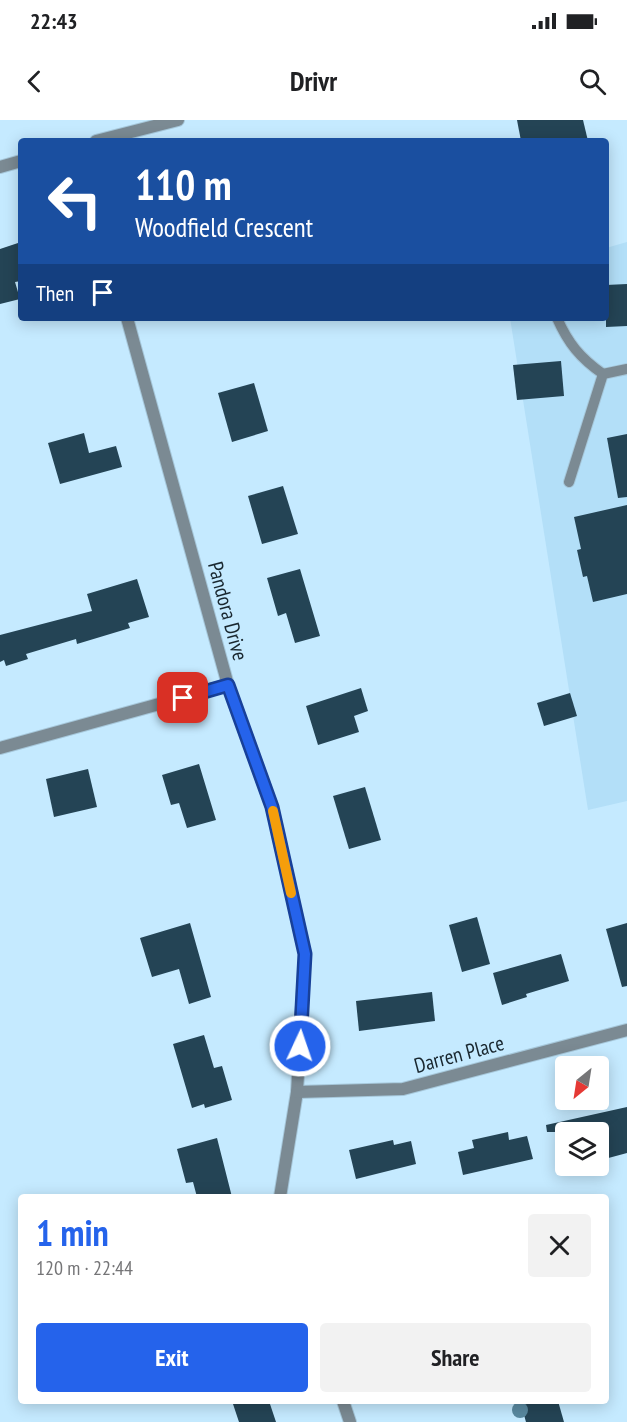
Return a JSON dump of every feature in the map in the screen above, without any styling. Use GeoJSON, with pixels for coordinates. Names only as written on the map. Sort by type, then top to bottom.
{"type":"FeatureCollection","features":[{"type":"Feature","properties":{"kind":"street"},"geometry":{"type":"LineString","coordinates":[[108,138],[178,120]]}},
{"type":"Feature","properties":{"kind":"street"},"geometry":{"type":"LineString","coordinates":[[0,167],[18,162]]}},
{"type":"Feature","properties":{"kind":"street","name":"Pandora Drive"},"geometry":{"type":"LineString","coordinates":[[128,321],[228,685],[272,807],[305,954],[297,1092],[280,1194]]}},
{"type":"Feature","properties":{"kind":"street"},"geometry":{"type":"LineString","coordinates":[[0,748],[228,685]]}},
{"type":"Feature","properties":{"kind":"street","name":"Darren Place"},"geometry":{"type":"LineString","coordinates":[[297,1092],[403,1089],[627,1030]]}},
{"type":"Feature","properties":{"kind":"street"},"geometry":{"type":"LineString","coordinates":[[344,1404],[350,1422]]}},
{"type":"Feature","properties":{"kind":"lane"},"geometry":{"type":"LineString","coordinates":[[558,321],[564,335],[583,360],[603,374],[627,369]]}},
{"type":"Feature","properties":{"kind":"lane"},"geometry":{"type":"LineString","coordinates":[[569,482],[603,374]]}},
{"type":"Feature","properties":{"kind":"shaded area"},"geometry":{"type":"Polygon","coordinates":[[[627,242],[627,801],[588,810],[510,321],[609,321],[609,247],[627,242]]]}},
{"type":"Feature","properties":{"kind":"building"},"geometry":{"type":"Polygon","coordinates":[[[517,120],[583,120],[587,138],[520,138],[517,120]]]}},
{"type":"Feature","properties":{"kind":"building"},"geometry":{"type":"Polygon","coordinates":[[[18,243],[18,282],[15,282],[18,300],[0,304],[0,249],[18,243]]]}},
{"type":"Feature","properties":{"kind":"building"},"geometry":{"type":"Polygon","coordinates":[[[627,284],[627,326],[606,327],[606,321],[609,321],[609,285],[627,284]]]}},
{"type":"Feature","properties":{"kind":"building"},"geometry":{"type":"Polygon","coordinates":[[[561,361],[564,396],[517,400],[513,365],[561,361]]]}},
{"type":"Feature","properties":{"kind":"building"},"geometry":{"type":"Polygon","coordinates":[[[254,383],[268,431],[232,442],[218,393],[254,383]]]}},
{"type":"Feature","properties":{"kind":"building"},"geometry":{"type":"Polygon","coordinates":[[[84,433],[89,453],[116,446],[122,467],[60,484],[48,443],[84,433]]]}},
{"type":"Feature","properties":{"kind":"building"},"geometry":{"type":"Polygon","coordinates":[[[627,434],[627,497],[618,498],[607,438],[627,434]]]}},
{"type":"Feature","properties":{"kind":"building"},"geometry":{"type":"Polygon","coordinates":[[[283,486],[298,534],[262,544],[248,496],[283,486]]]}},
{"type":"Feature","properties":{"kind":"building"},"geometry":{"type":"Polygon","coordinates":[[[627,505],[627,594],[593,602],[587,576],[583,577],[577,550],[581,549],[574,517],[627,505]]]}},
{"type":"Feature","properties":{"kind":"building"},"geometry":{"type":"Polygon","coordinates":[[[300,569],[320,636],[295,643],[286,613],[278,616],[267,578],[300,569]]]}},
{"type":"Feature","properties":{"kind":"building"},"geometry":{"type":"Polygon","coordinates":[[[137,579],[149,617],[128,623],[130,628],[77,644],[76,639],[26,654],[28,659],[6,666],[4,660],[0,662],[0,635],[92,611],[87,594],[137,579]]]}},
{"type":"Feature","properties":{"kind":"building"},"geometry":{"type":"Polygon","coordinates":[[[361,688],[368,711],[354,716],[359,732],[318,745],[306,706],[361,688]]]}},
{"type":"Feature","properties":{"kind":"building"},"geometry":{"type":"Polygon","coordinates":[[[570,693],[577,716],[544,726],[537,703],[570,693]]]}},
{"type":"Feature","properties":{"kind":"building"},"geometry":{"type":"Polygon","coordinates":[[[199,764],[216,820],[187,828],[179,803],[171,805],[162,775],[199,764]]]}},
{"type":"Feature","properties":{"kind":"building"},"geometry":{"type":"Polygon","coordinates":[[[88,769],[97,807],[54,817],[46,779],[88,769]]]}},
{"type":"Feature","properties":{"kind":"building"},"geometry":{"type":"Polygon","coordinates":[[[365,787],[381,840],[349,849],[333,796],[365,787]]]}},
{"type":"Feature","properties":{"kind":"building"},"geometry":{"type":"Polygon","coordinates":[[[477,917],[490,964],[462,972],[449,925],[477,917]]]}},
{"type":"Feature","properties":{"kind":"building"},"geometry":{"type":"Polygon","coordinates":[[[190,923],[211,997],[189,1004],[179,969],[152,977],[140,938],[190,923]]]}},
{"type":"Feature","properties":{"kind":"building"},"geometry":{"type":"Polygon","coordinates":[[[627,923],[627,986],[622,987],[606,929],[627,923]]]}},
{"type":"Feature","properties":{"kind":"building"},"geometry":{"type":"Polygon","coordinates":[[[561,954],[569,981],[526,994],[527,997],[502,1005],[493,973],[561,954]]]}},
{"type":"Feature","properties":{"kind":"building"},"geometry":{"type":"Polygon","coordinates":[[[432,992],[435,1021],[359,1031],[356,1001],[432,992]]]}},
{"type":"Feature","properties":{"kind":"building"},"geometry":{"type":"Polygon","coordinates":[[[204,1035],[214,1068],[222,1066],[232,1100],[205,1108],[204,1104],[192,1108],[173,1044],[204,1035]]]}},
{"type":"Feature","properties":{"kind":"building"},"geometry":{"type":"Polygon","coordinates":[[[627,1107],[627,1153],[609,1158],[609,1122],[560,1122],[627,1107]]]}},
{"type":"Feature","properties":{"kind":"building"},"geometry":{"type":"Polygon","coordinates":[[[555,1123],[555,1132],[547,1132],[546,1125],[555,1123]]]}},
{"type":"Feature","properties":{"kind":"building"},"geometry":{"type":"Polygon","coordinates":[[[508,1132],[509,1140],[527,1136],[533,1159],[463,1175],[458,1152],[474,1148],[472,1140],[508,1132]]]}},
{"type":"Feature","properties":{"kind":"building"},"geometry":{"type":"Polygon","coordinates":[[[217,1138],[231,1194],[196,1194],[193,1182],[186,1183],[177,1149],[217,1138]]]}},
{"type":"Feature","properties":{"kind":"building"},"geometry":{"type":"Polygon","coordinates":[[[393,1140],[394,1145],[411,1141],[416,1164],[356,1179],[349,1150],[393,1140]]]}},
{"type":"Feature","properties":{"kind":"building"},"geometry":{"type":"Polygon","coordinates":[[[233,1404],[270,1404],[276,1422],[239,1422],[233,1404]]]}},
{"type":"Feature","properties":{"kind":"building"},"geometry":{"type":"Polygon","coordinates":[[[521,1404],[559,1404],[564,1422],[526,1422],[521,1404]]]}},
{"type":"Feature","properties":{"kind":"slow traffic"},"geometry":{"type":"LineString","coordinates":[[273,811],[291,893]]}},
{"type":"Feature","properties":{"kind":"route"},"geometry":{"type":"LineString","coordinates":[[183,698],[228,685],[272,807],[305,954],[300,1046]]}}]}
